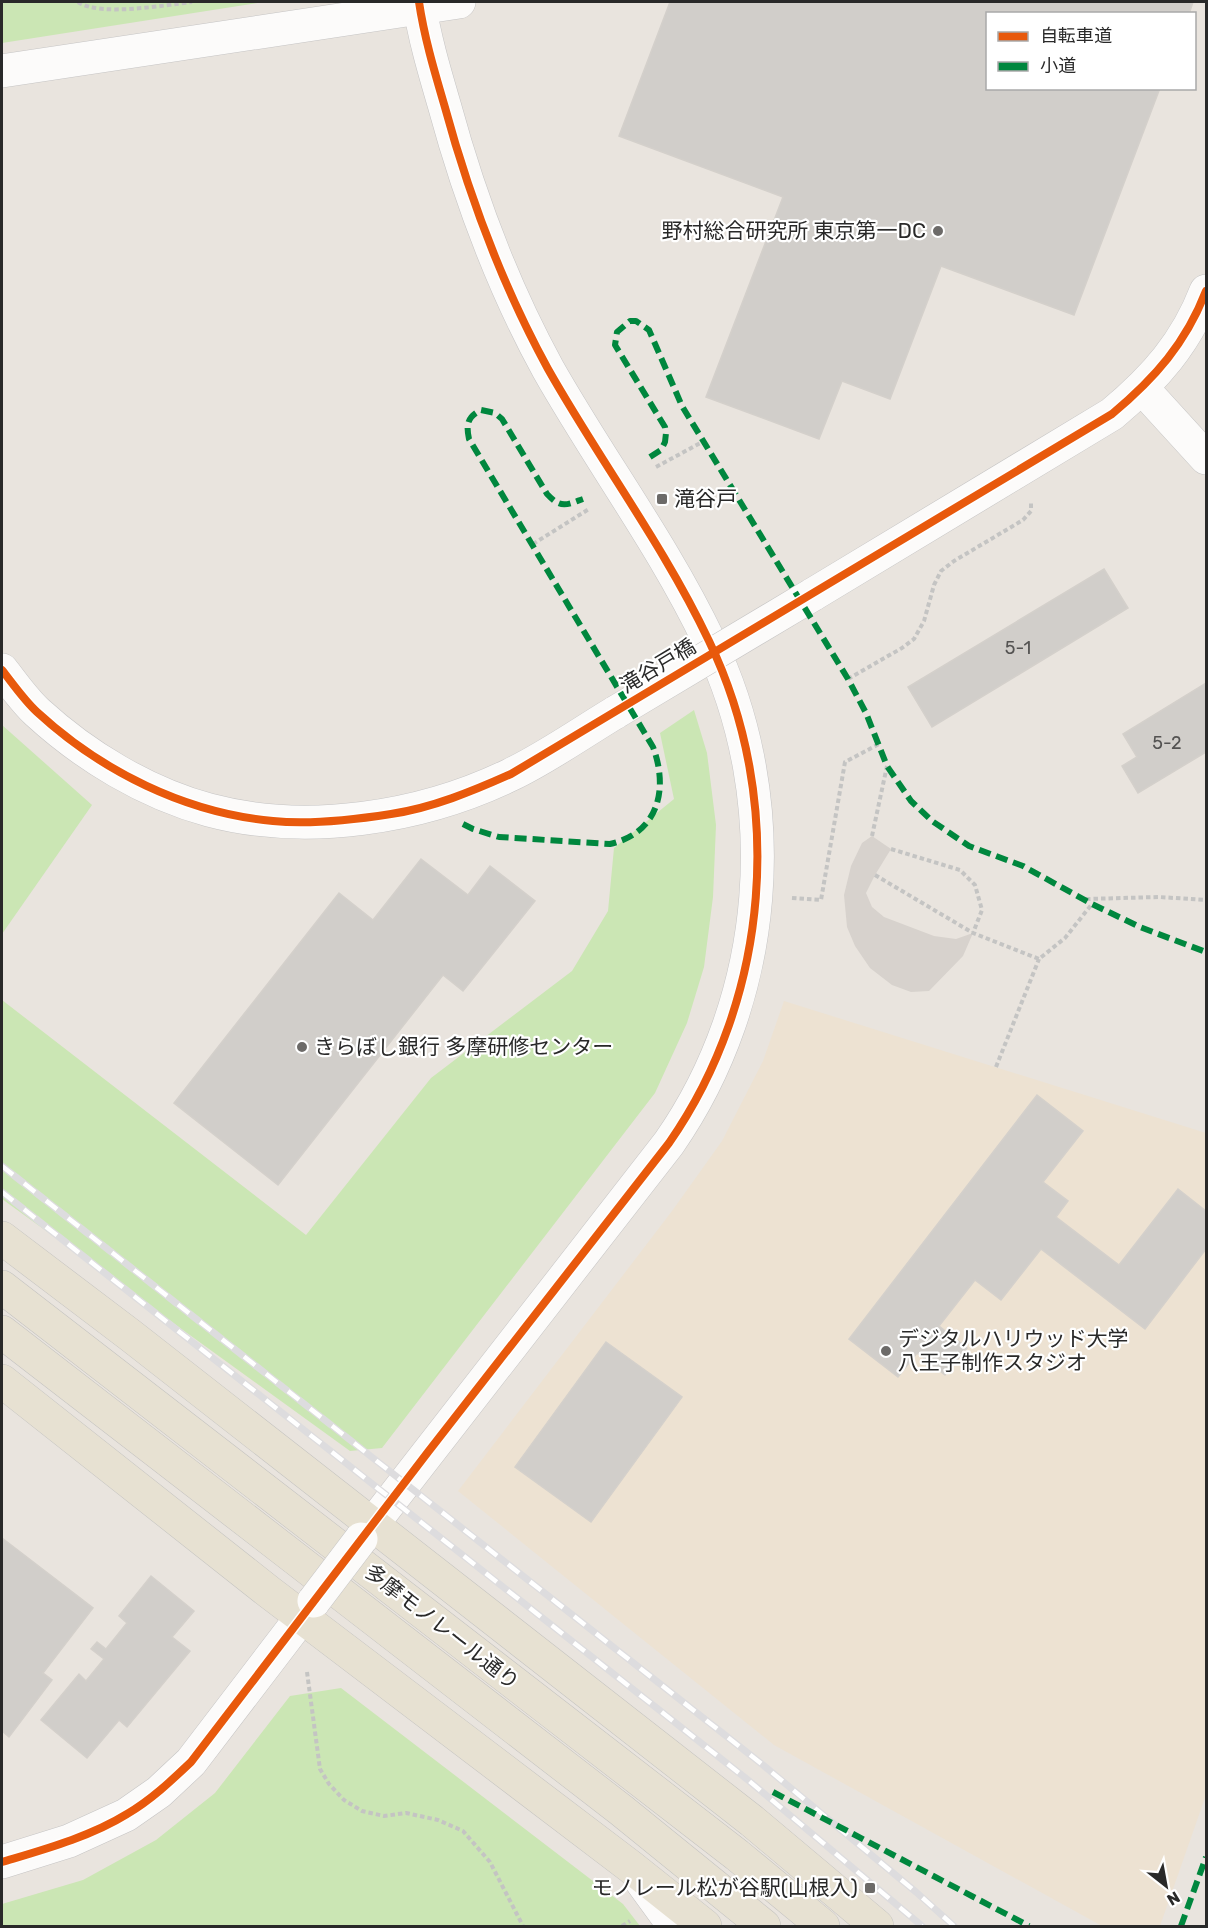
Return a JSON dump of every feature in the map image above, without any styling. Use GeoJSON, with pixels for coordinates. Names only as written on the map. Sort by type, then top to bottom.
{"type":"FeatureCollection","features":[{"type":"Feature","properties":{"kind":"main road"},"geometry":{"type":"LineString","coordinates":[[2,1238],[130,1335],[367,1532],[752,1821],[877,1926]]}},
{"type":"Feature","properties":{"kind":"main road","name":"多摩モノレール通り"},"geometry":{"type":"LineString","coordinates":[[2,1287],[737,1855],[823,1926]]}},
{"type":"Feature","properties":{"kind":"main road","name":"多摩モノレール通り"},"geometry":{"type":"LineString","coordinates":[[2,1332],[621,1810],[764,1926]]}},
{"type":"Feature","properties":{"kind":"main road"},"geometry":{"type":"LineString","coordinates":[[2,1382],[308,1609],[705,1926]]}},
{"type":"Feature","properties":{"kind":"street"},"geometry":{"type":"LineString","coordinates":[[2,71],[420,4],[459,2]]}},
{"type":"Feature","properties":{"kind":"street"},"geometry":{"type":"LineString","coordinates":[[2,1862],[69,1841],[126,1815],[159,1792],[191,1762],[669,1143],[691,1111],[710,1075],[737,1001],[751,932],[758,859],[758,825],[744,739],[729,687],[710,642],[682,589],[570,406],[517,307],[491,248],[459,153],[431,57],[420,4]]}},
{"type":"Feature","properties":{"kind":"street","name":"滝谷戸橋"},"geometry":{"type":"LineString","coordinates":[[2,670],[36,711],[101,762],[156,790],[208,810],[274,822],[314,822],[382,815],[439,802],[512,774],[1112,414],[1143,388],[1192,326],[1206,291]]}},
{"type":"Feature","properties":{"kind":"street"},"geometry":{"type":"LineString","coordinates":[[1143,388],[1206,458]]}},
{"type":"Feature","properties":{"kind":"street"},"geometry":{"type":"LineString","coordinates":[[631,1867],[674,1926]]}},
{"type":"Feature","properties":{"kind":"path"},"geometry":{"type":"LineString","coordinates":[[78,2],[85,6],[113,10],[192,2]]}},
{"type":"Feature","properties":{"kind":"path"},"geometry":{"type":"LineString","coordinates":[[656,466],[704,441]]}},
{"type":"Feature","properties":{"kind":"path"},"geometry":{"type":"LineString","coordinates":[[848,679],[914,639],[924,621],[934,585],[941,571],[1023,520],[1031,511],[1027,494]]}},
{"type":"Feature","properties":{"kind":"path"},"geometry":{"type":"LineString","coordinates":[[533,544],[589,509]]}},
{"type":"Feature","properties":{"kind":"path"},"geometry":{"type":"LineString","coordinates":[[792,898],[821,900],[845,762],[879,744]]}},
{"type":"Feature","properties":{"kind":"path"},"geometry":{"type":"LineString","coordinates":[[872,836],[887,766]]}},
{"type":"Feature","properties":{"kind":"path"},"geometry":{"type":"LineString","coordinates":[[891,849],[960,870],[975,885],[982,910],[973,933]]}},
{"type":"Feature","properties":{"kind":"path"},"geometry":{"type":"LineString","coordinates":[[874,875],[973,933],[1040,959]]}},
{"type":"Feature","properties":{"kind":"path"},"geometry":{"type":"LineString","coordinates":[[1086,899],[1159,897],[1206,900]]}},
{"type":"Feature","properties":{"kind":"path"},"geometry":{"type":"LineString","coordinates":[[996,1067],[1040,959],[1065,938],[1092,904]]}},
{"type":"Feature","properties":{"kind":"path"},"geometry":{"type":"LineString","coordinates":[[307,1672],[320,1769],[329,1784],[344,1800],[362,1811],[384,1816],[406,1813],[438,1820],[463,1831],[489,1862],[523,1926]]}},
{"type":"Feature","properties":{"kind":"shaded area"},"geometry":{"type":"Polygon","coordinates":[[[872,836],[891,849],[866,893],[872,907],[884,917],[934,936],[956,939],[973,933],[963,956],[929,991],[911,992],[892,985],[870,968],[855,946],[847,927],[844,895],[851,866],[862,843],[872,836]]]}},
{"type":"Feature","properties":{"kind":"shaded area","name":"デジタルハリウッド大学 八王子制作スタジオ"},"geometry":{"type":"Polygon","coordinates":[[[784,1001],[1206,1133],[1206,1795],[1160,1926],[1102,1926],[774,1745],[458,1491],[672,1211],[722,1141],[763,1061],[784,1001]]]}},
{"type":"Feature","properties":{"kind":"green space"},"geometry":{"type":"Polygon","coordinates":[[[2,2],[264,2],[2,43],[2,2]]]}},
{"type":"Feature","properties":{"kind":"green space"},"geometry":{"type":"Polygon","coordinates":[[[694,710],[707,753],[716,825],[713,897],[704,967],[687,1023],[655,1093],[382,1448],[350,1451],[2,1199],[2,1000],[306,1235],[431,1078],[572,971],[608,911],[614,848],[674,799],[660,733],[694,710]]]}},
{"type":"Feature","properties":{"kind":"green space"},"geometry":{"type":"Polygon","coordinates":[[[2,725],[92,805],[2,934],[2,725]]]}},
{"type":"Feature","properties":{"kind":"green space"},"geometry":{"type":"Polygon","coordinates":[[[341,1688],[623,1904],[640,1926],[2,1926],[2,1904],[83,1880],[156,1840],[215,1793],[290,1696],[341,1688]]]}},
{"type":"Feature","properties":{"kind":"building","name":"野村総合研究所 東京第一DC"},"geometry":{"type":"Polygon","coordinates":[[[670,2],[1193,2],[1190,12],[986,12],[986,90],[1159,90],[1074,315],[941,266],[890,399],[842,381],[819,439],[706,397],[783,197],[619,136],[670,2]]]}},
{"type":"Feature","properties":{"kind":"building"},"geometry":{"type":"Polygon","coordinates":[[[1104,569],[1128,608],[932,727],[908,687],[1104,569]]]}},
{"type":"Feature","properties":{"kind":"building"},"geometry":{"type":"Polygon","coordinates":[[[1206,683],[1206,752],[1138,793],[1122,766],[1137,757],[1123,734],[1206,683]]]}},
{"type":"Feature","properties":{"kind":"building","name":"きらぼし銀行 多摩研修センター"},"geometry":{"type":"Polygon","coordinates":[[[421,859],[468,895],[490,866],[535,901],[463,991],[443,975],[278,1185],[174,1103],[339,893],[373,920],[421,859]]]}},
{"type":"Feature","properties":{"kind":"building"},"geometry":{"type":"Polygon","coordinates":[[[1037,1095],[1083,1131],[1043,1182],[1068,1201],[1056,1217],[1119,1265],[1178,1189],[1206,1211],[1206,1249],[1145,1329],[1041,1249],[1001,1300],[975,1280],[939,1326],[967,1348],[945,1375],[917,1353],[898,1377],[849,1339],[1037,1095]]]}},
{"type":"Feature","properties":{"kind":"building"},"geometry":{"type":"Polygon","coordinates":[[[606,1342],[682,1397],[591,1522],[515,1467],[606,1342]]]}},
{"type":"Feature","properties":{"kind":"building"},"geometry":{"type":"Polygon","coordinates":[[[2,1538],[93,1608],[43,1673],[52,1680],[9,1737],[2,1731],[2,1538]]]}},
{"type":"Feature","properties":{"kind":"building"},"geometry":{"type":"Polygon","coordinates":[[[151,1576],[194,1611],[172,1637],[190,1651],[127,1727],[119,1720],[87,1758],[41,1720],[79,1674],[86,1681],[104,1659],[91,1649],[97,1642],[106,1649],[127,1623],[119,1616],[151,1576]]]}},
{"type":"Feature","properties":{"kind":"railway"},"geometry":{"type":"LineString","coordinates":[[2,1166],[763,1765],[954,1926]]}},
{"type":"Feature","properties":{"kind":"railway"},"geometry":{"type":"LineString","coordinates":[[2,1192],[748,1780],[922,1926]]}},
{"type":"Feature","properties":{"kind":"marked path"},"geometry":{"type":"LineString","coordinates":[[650,457],[661,450],[666,433],[665,427],[615,345],[617,332],[630,321],[636,321],[649,330],[682,406],[848,679],[866,713],[887,766],[911,801],[932,821],[969,846],[1023,866],[1140,927],[1206,952]]}},
{"type":"Feature","properties":{"kind":"marked path"},"geometry":{"type":"LineString","coordinates":[[463,824],[499,837],[610,844],[639,830],[649,820],[656,807],[660,779],[653,747],[469,439],[470,419],[481,410],[495,413],[502,419],[552,499],[560,504],[583,499]]}},
{"type":"Feature","properties":{"kind":"marked path"},"geometry":{"type":"LineString","coordinates":[[773,1792],[1029,1926]]}},
{"type":"Feature","properties":{"kind":"marked path"},"geometry":{"type":"LineString","coordinates":[[1181,1926],[1206,1857]]}},
{"type":"Feature","properties":{"kind":"cycle path"},"geometry":{"type":"LineString","coordinates":[[2,1862],[66,1842],[113,1822],[153,1796],[191,1762],[428,1452],[669,1143],[703,1086],[729,1026],[746,963],[756,898],[757,832],[749,767],[734,703],[709,641],[691,606],[652,537],[548,369],[501,272],[464,172],[433,66],[419,2]]}},
{"type":"Feature","properties":{"kind":"cycle path"},"geometry":{"type":"LineString","coordinates":[[2,670],[37,712],[88,753],[146,786],[208,809],[273,821],[317,822],[391,814],[437,803],[511,774],[1112,414],[1142,387],[1168,358],[1189,327],[1206,291]]}},
{"type":"Feature","properties":{"kind":"place","name":"野村総合研究所 東京第一DC"},"geometry":{"type":"Point","coordinates":[938,231]}},
{"type":"Feature","properties":{"kind":"place","name":"滝谷戸"},"geometry":{"type":"Point","coordinates":[662,499]}},
{"type":"Feature","properties":{"kind":"place","name":"きらぼし銀行 多摩研修センター"},"geometry":{"type":"Point","coordinates":[302,1047]}},
{"type":"Feature","properties":{"kind":"place","name":"デジタルハリウッド大学 八王子制作スタジオ"},"geometry":{"type":"Point","coordinates":[886,1351]}},
{"type":"Feature","properties":{"kind":"place","name":"モノレール松が谷駅(山根入)"},"geometry":{"type":"Point","coordinates":[870,1888]}}]}
